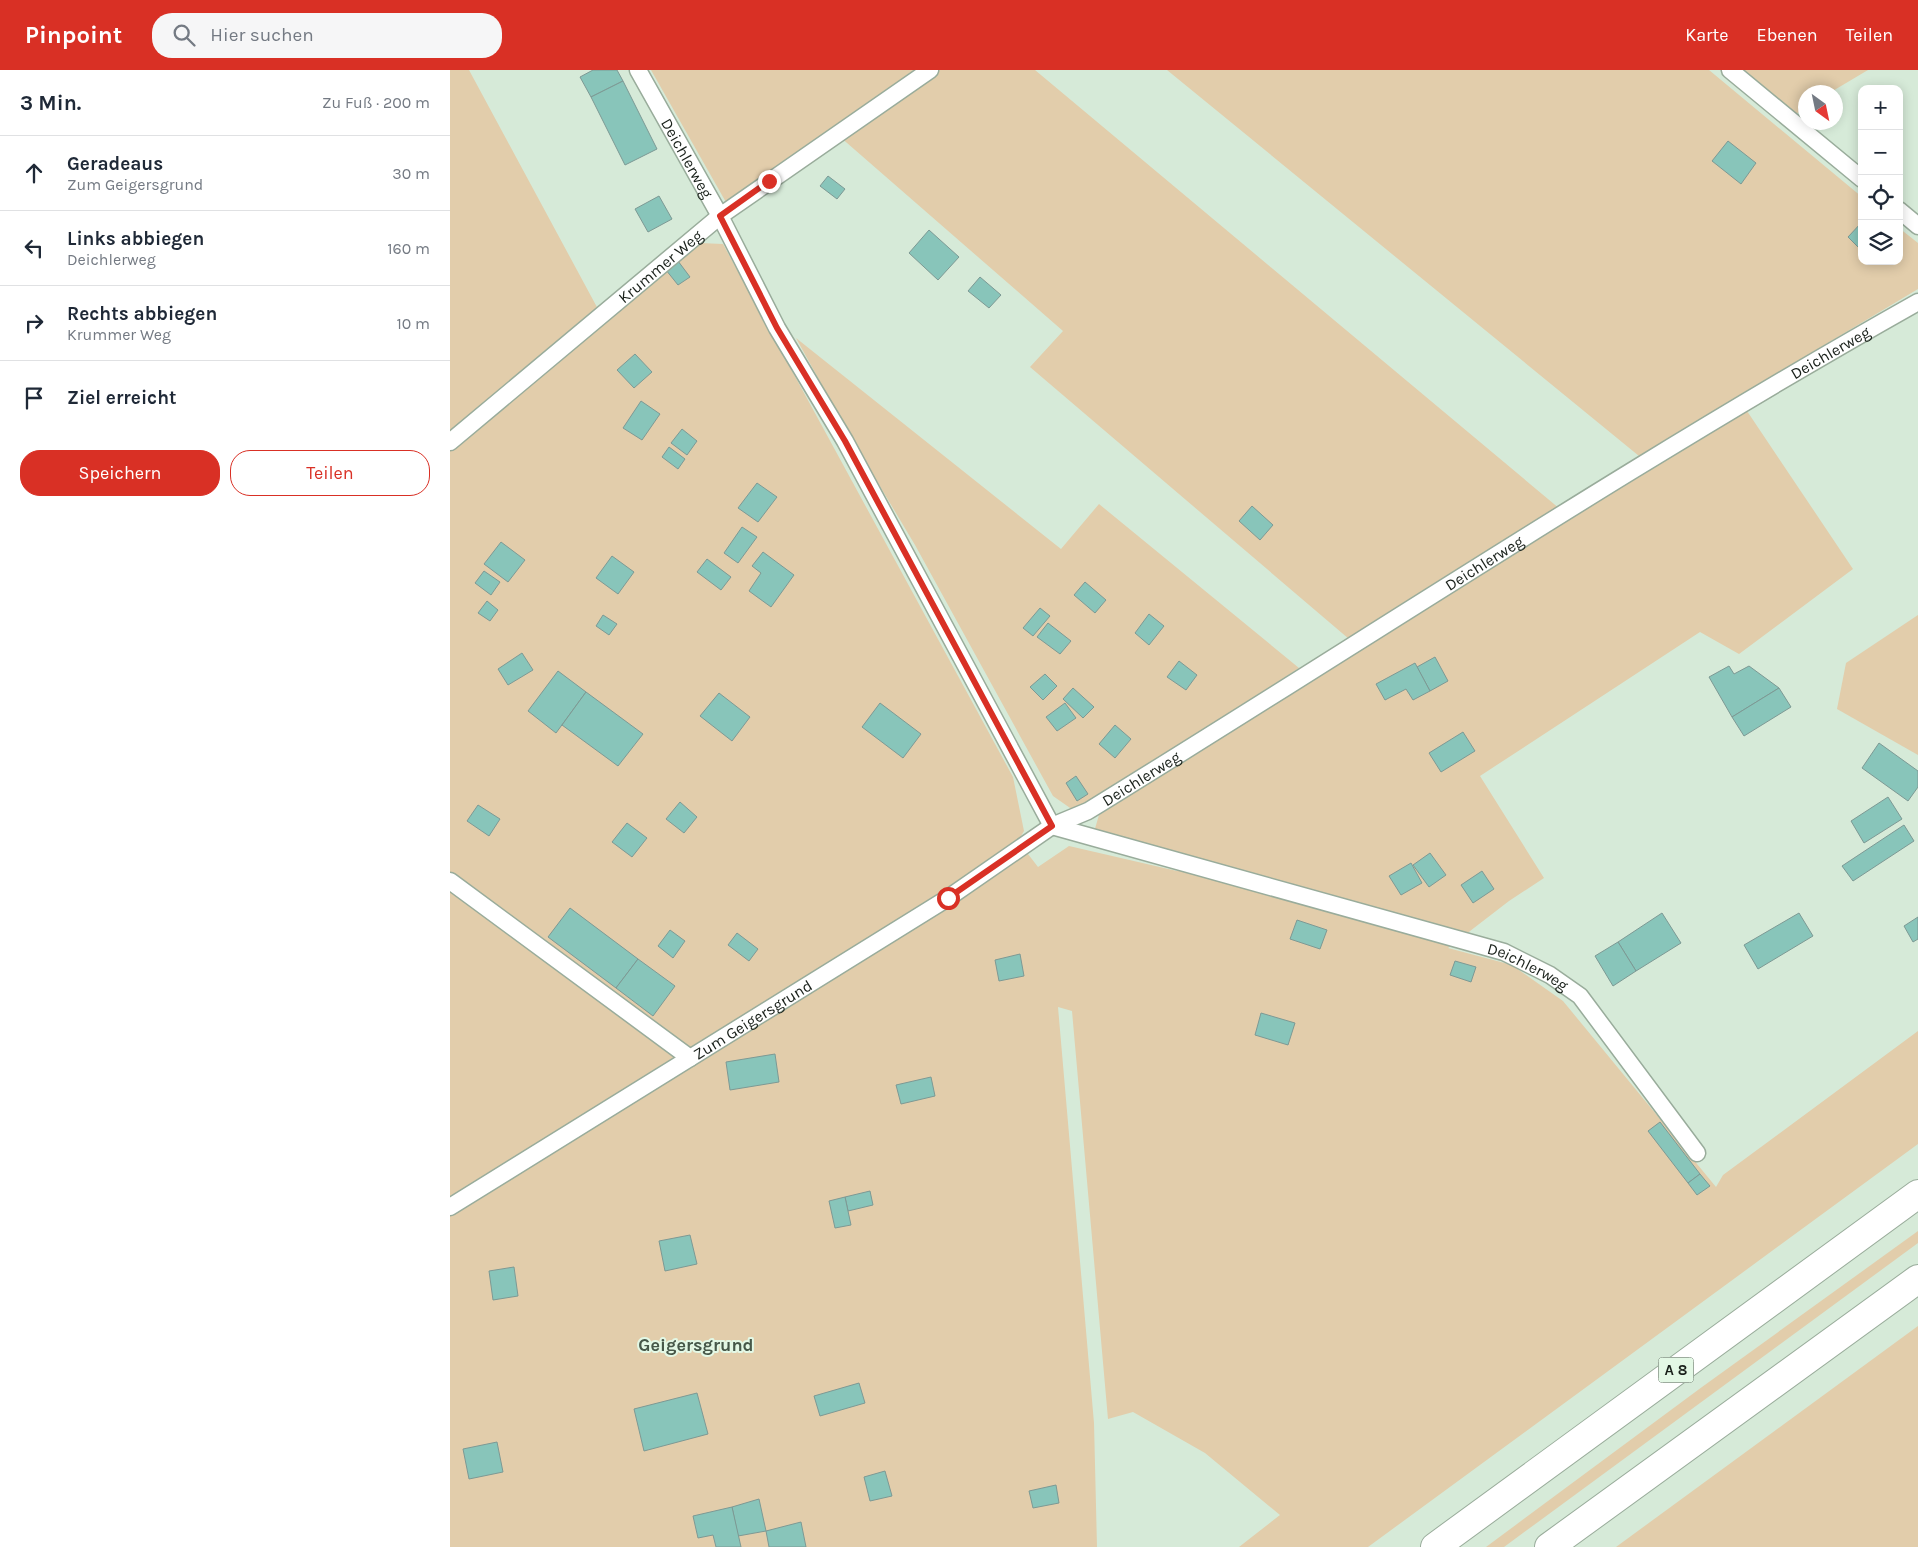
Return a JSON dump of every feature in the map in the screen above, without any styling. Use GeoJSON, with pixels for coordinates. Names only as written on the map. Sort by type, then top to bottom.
{"type":"FeatureCollection","features":[{"type":"Feature","properties":{"kind":"highway","name":"A 8"},"geometry":{"type":"LineString","coordinates":[[1435,1547],[1918,1194]]}},
{"type":"Feature","properties":{"kind":"highway"},"geometry":{"type":"LineString","coordinates":[[1549,1547],[1918,1278]]}},
{"type":"Feature","properties":{"kind":"lane","name":"Deichlerweg"},"geometry":{"type":"LineString","coordinates":[[638,70],[720,216],[777,328],[845,441],[1052,826],[1504,952],[1550,975],[1580,996],[1698,1153]]}},
{"type":"Feature","properties":{"kind":"lane","name":"Krummer Weg"},"geometry":{"type":"LineString","coordinates":[[450,442],[720,216],[930,70]]}},
{"type":"Feature","properties":{"kind":"lane"},"geometry":{"type":"LineString","coordinates":[[1730,70],[1858,176]]}},
{"type":"Feature","properties":{"kind":"lane"},"geometry":{"type":"LineString","coordinates":[[1903,213],[1918,226]]}},
{"type":"Feature","properties":{"kind":"lane","name":"Deichlerweg"},"geometry":{"type":"LineString","coordinates":[[1052,826],[1088,812],[1629,472],[1812,362],[1918,302]]}},
{"type":"Feature","properties":{"kind":"lane","name":"Zum Geigersgrund"},"geometry":{"type":"LineString","coordinates":[[450,1207],[948,898],[1052,826]]}},
{"type":"Feature","properties":{"kind":"lane"},"geometry":{"type":"LineString","coordinates":[[450,881],[690,1058]]}},
{"type":"Feature","properties":{"kind":"shaded area"},"geometry":{"type":"Polygon","coordinates":[[[450,70],[469,70],[605,322],[700,243],[723,244],[1013,777],[1024,831],[1018,841],[1038,867],[1069,846],[1177,871],[1194,862],[1094,832],[1099,815],[1422,611],[1747,411],[1853,569],[1739,654],[1700,632],[1480,776],[1544,878],[1509,901],[1448,948],[1512,965],[1563,1001],[1716,1187],[1723,1175],[1918,1031],[1918,1144],[1368,1547],[1239,1547],[1280,1515],[1205,1453],[1133,1412],[1108,1419],[1072,1011],[1058,1007],[1094,1423],[1097,1547],[450,1547],[450,70]]]}},
{"type":"Feature","properties":{"kind":"shaded area"},"geometry":{"type":"Polygon","coordinates":[[[651,70],[922,70],[727,204],[651,70]]]}},
{"type":"Feature","properties":{"kind":"shaded area"},"geometry":{"type":"Polygon","coordinates":[[[940,70],[1035,70],[1560,509],[1349,639],[1030,367],[1063,331],[839,136],[940,70]]]}},
{"type":"Feature","properties":{"kind":"shaded area"},"geometry":{"type":"Polygon","coordinates":[[[1167,70],[1709,70],[1858,194],[1858,265],[1903,265],[1903,231],[1918,243],[1918,289],[1639,456],[1167,70]]]}},
{"type":"Feature","properties":{"kind":"shaded area"},"geometry":{"type":"Polygon","coordinates":[[[1743,70],[1868,70],[1843,85],[1798,85],[1798,113],[1796,114],[1743,70]]]}},
{"type":"Feature","properties":{"kind":"shaded area"},"geometry":{"type":"Polygon","coordinates":[[[796,338],[1061,549],[1099,504],[1299,668],[1073,810],[1053,796],[915,545],[850,436],[796,338]]]}},
{"type":"Feature","properties":{"kind":"shaded area"},"geometry":{"type":"Polygon","coordinates":[[[1918,615],[1918,755],[1837,709],[1846,663],[1918,615]]]}},
{"type":"Feature","properties":{"kind":"shaded area"},"geometry":{"type":"Polygon","coordinates":[[[1918,1231],[1918,1243],[1504,1547],[1486,1547],[1702,1387],[1918,1231]]]}},
{"type":"Feature","properties":{"kind":"shaded area"},"geometry":{"type":"Polygon","coordinates":[[[1918,1326],[1918,1547],[1616,1547],[1918,1326]]]}},
{"type":"Feature","properties":{"kind":"building"},"geometry":{"type":"Polygon","coordinates":[[[593,70],[617,70],[623,81],[591,97],[580,77],[593,70]]]}},
{"type":"Feature","properties":{"kind":"building"},"geometry":{"type":"Polygon","coordinates":[[[623,81],[657,149],[625,165],[591,97],[623,81]]]}},
{"type":"Feature","properties":{"kind":"building"},"geometry":{"type":"Polygon","coordinates":[[[1728,141],[1756,163],[1741,184],[1712,161],[1728,141]]]}},
{"type":"Feature","properties":{"kind":"building"},"geometry":{"type":"Polygon","coordinates":[[[828,176],[845,189],[837,199],[820,186],[828,176]]]}},
{"type":"Feature","properties":{"kind":"building"},"geometry":{"type":"Polygon","coordinates":[[[659,196],[672,219],[648,232],[635,209],[659,196]]]}},
{"type":"Feature","properties":{"kind":"building"},"geometry":{"type":"Polygon","coordinates":[[[1858,226],[1858,247],[1848,237],[1858,226]]]}},
{"type":"Feature","properties":{"kind":"building"},"geometry":{"type":"Polygon","coordinates":[[[929,230],[959,257],[938,280],[909,253],[929,230]]]}},
{"type":"Feature","properties":{"kind":"building"},"geometry":{"type":"Polygon","coordinates":[[[678,261],[690,277],[678,285],[666,270],[678,261]]]}},
{"type":"Feature","properties":{"kind":"building"},"geometry":{"type":"Polygon","coordinates":[[[980,277],[1001,295],[989,308],[968,291],[980,277]]]}},
{"type":"Feature","properties":{"kind":"building"},"geometry":{"type":"Polygon","coordinates":[[[635,354],[652,372],[634,388],[617,370],[635,354]]]}},
{"type":"Feature","properties":{"kind":"building"},"geometry":{"type":"Polygon","coordinates":[[[641,401],[660,414],[642,440],[623,428],[641,401]]]}},
{"type":"Feature","properties":{"kind":"building"},"geometry":{"type":"Polygon","coordinates":[[[682,429],[697,441],[687,455],[671,443],[682,429]]]}},
{"type":"Feature","properties":{"kind":"building"},"geometry":{"type":"Polygon","coordinates":[[[669,447],[685,459],[678,469],[662,457],[669,447]]]}},
{"type":"Feature","properties":{"kind":"building"},"geometry":{"type":"Polygon","coordinates":[[[757,483],[777,497],[758,522],[738,508],[757,483]]]}},
{"type":"Feature","properties":{"kind":"building"},"geometry":{"type":"Polygon","coordinates":[[[1252,506],[1273,525],[1260,540],[1239,521],[1252,506]]]}},
{"type":"Feature","properties":{"kind":"building"},"geometry":{"type":"Polygon","coordinates":[[[742,527],[757,537],[738,563],[724,553],[742,527]]]}},
{"type":"Feature","properties":{"kind":"building"},"geometry":{"type":"Polygon","coordinates":[[[501,542],[525,560],[508,582],[484,564],[501,542]]]}},
{"type":"Feature","properties":{"kind":"building"},"geometry":{"type":"Polygon","coordinates":[[[763,552],[794,575],[771,607],[749,591],[761,573],[752,566],[763,552]]]}},
{"type":"Feature","properties":{"kind":"building"},"geometry":{"type":"Polygon","coordinates":[[[612,556],[634,572],[618,594],[596,578],[612,556]]]}},
{"type":"Feature","properties":{"kind":"building"},"geometry":{"type":"Polygon","coordinates":[[[707,559],[731,577],[721,590],[697,572],[707,559]]]}},
{"type":"Feature","properties":{"kind":"building"},"geometry":{"type":"Polygon","coordinates":[[[484,571],[500,582],[491,595],[475,583],[484,571]]]}},
{"type":"Feature","properties":{"kind":"building"},"geometry":{"type":"Polygon","coordinates":[[[1085,582],[1106,600],[1095,613],[1074,595],[1085,582]]]}},
{"type":"Feature","properties":{"kind":"building"},"geometry":{"type":"Polygon","coordinates":[[[487,601],[498,610],[490,621],[478,613],[487,601]]]}},
{"type":"Feature","properties":{"kind":"building"},"geometry":{"type":"Polygon","coordinates":[[[1040,608],[1050,616],[1033,636],[1023,628],[1040,608]]]}},
{"type":"Feature","properties":{"kind":"building"},"geometry":{"type":"Polygon","coordinates":[[[1149,614],[1164,626],[1149,645],[1135,633],[1149,614]]]}},
{"type":"Feature","properties":{"kind":"building"},"geometry":{"type":"Polygon","coordinates":[[[603,615],[617,624],[609,635],[596,626],[603,615]]]}},
{"type":"Feature","properties":{"kind":"building"},"geometry":{"type":"Polygon","coordinates":[[[1048,623],[1071,641],[1060,654],[1037,637],[1048,623]]]}},
{"type":"Feature","properties":{"kind":"building"},"geometry":{"type":"Polygon","coordinates":[[[522,653],[533,670],[508,685],[498,669],[522,653]]]}},
{"type":"Feature","properties":{"kind":"building"},"geometry":{"type":"Polygon","coordinates":[[[1435,657],[1448,681],[1430,691],[1417,667],[1435,657]]]}},
{"type":"Feature","properties":{"kind":"building"},"geometry":{"type":"Polygon","coordinates":[[[1179,661],[1197,675],[1186,690],[1167,677],[1179,661]]]}},
{"type":"Feature","properties":{"kind":"building"},"geometry":{"type":"Polygon","coordinates":[[[1415,663],[1430,691],[1413,700],[1406,689],[1385,700],[1376,684],[1415,663]]]}},
{"type":"Feature","properties":{"kind":"building"},"geometry":{"type":"Polygon","coordinates":[[[1729,666],[1734,674],[1749,666],[1779,688],[1732,717],[1709,677],[1729,666]]]}},
{"type":"Feature","properties":{"kind":"building"},"geometry":{"type":"Polygon","coordinates":[[[558,671],[586,692],[556,733],[528,711],[558,671]]]}},
{"type":"Feature","properties":{"kind":"building"},"geometry":{"type":"Polygon","coordinates":[[[1045,674],[1057,686],[1043,700],[1030,687],[1045,674]]]}},
{"type":"Feature","properties":{"kind":"building"},"geometry":{"type":"Polygon","coordinates":[[[1073,688],[1094,707],[1083,718],[1063,699],[1073,688]]]}},
{"type":"Feature","properties":{"kind":"building"},"geometry":{"type":"Polygon","coordinates":[[[1779,688],[1791,707],[1744,736],[1732,717],[1779,688]]]}},
{"type":"Feature","properties":{"kind":"building"},"geometry":{"type":"Polygon","coordinates":[[[586,692],[643,734],[618,766],[562,725],[586,692]]]}},
{"type":"Feature","properties":{"kind":"building"},"geometry":{"type":"Polygon","coordinates":[[[719,693],[750,717],[732,741],[700,716],[719,693]]]}},
{"type":"Feature","properties":{"kind":"building"},"geometry":{"type":"Polygon","coordinates":[[[880,703],[921,734],[903,758],[862,727],[880,703]]]}},
{"type":"Feature","properties":{"kind":"building"},"geometry":{"type":"Polygon","coordinates":[[[1065,703],[1076,718],[1057,731],[1046,717],[1065,703]]]}},
{"type":"Feature","properties":{"kind":"building"},"geometry":{"type":"Polygon","coordinates":[[[1115,725],[1131,739],[1115,758],[1099,744],[1115,725]]]}},
{"type":"Feature","properties":{"kind":"building"},"geometry":{"type":"Polygon","coordinates":[[[1463,732],[1475,751],[1441,772],[1429,753],[1463,732]]]}},
{"type":"Feature","properties":{"kind":"building"},"geometry":{"type":"Polygon","coordinates":[[[1879,743],[1918,771],[1918,787],[1908,801],[1862,768],[1879,743]]]}},
{"type":"Feature","properties":{"kind":"building"},"geometry":{"type":"Polygon","coordinates":[[[1076,776],[1088,794],[1077,801],[1066,783],[1076,776]]]}},
{"type":"Feature","properties":{"kind":"building"},"geometry":{"type":"Polygon","coordinates":[[[1888,797],[1902,819],[1864,843],[1851,821],[1888,797]]]}},
{"type":"Feature","properties":{"kind":"building"},"geometry":{"type":"Polygon","coordinates":[[[680,802],[697,817],[684,833],[666,819],[680,802]]]}},
{"type":"Feature","properties":{"kind":"building"},"geometry":{"type":"Polygon","coordinates":[[[478,805],[500,819],[489,836],[467,821],[478,805]]]}},
{"type":"Feature","properties":{"kind":"building"},"geometry":{"type":"Polygon","coordinates":[[[627,823],[647,838],[632,857],[612,842],[627,823]]]}},
{"type":"Feature","properties":{"kind":"building"},"geometry":{"type":"Polygon","coordinates":[[[1904,825],[1914,841],[1853,881],[1842,866],[1904,825]]]}},
{"type":"Feature","properties":{"kind":"building"},"geometry":{"type":"Polygon","coordinates":[[[1430,853],[1446,875],[1429,887],[1413,865],[1430,853]]]}},
{"type":"Feature","properties":{"kind":"building"},"geometry":{"type":"Polygon","coordinates":[[[1411,863],[1422,883],[1401,895],[1389,876],[1411,863]]]}},
{"type":"Feature","properties":{"kind":"building"},"geometry":{"type":"Polygon","coordinates":[[[1482,871],[1494,889],[1473,903],[1461,885],[1482,871]]]}},
{"type":"Feature","properties":{"kind":"building"},"geometry":{"type":"Polygon","coordinates":[[[570,908],[638,959],[616,988],[548,937],[570,908]]]}},
{"type":"Feature","properties":{"kind":"building"},"geometry":{"type":"Polygon","coordinates":[[[1662,913],[1681,943],[1636,971],[1618,942],[1662,913]]]}},
{"type":"Feature","properties":{"kind":"building"},"geometry":{"type":"Polygon","coordinates":[[[1799,913],[1813,936],[1758,969],[1744,945],[1799,913]]]}},
{"type":"Feature","properties":{"kind":"building"},"geometry":{"type":"Polygon","coordinates":[[[1918,917],[1918,939],[1913,942],[1904,926],[1918,917]]]}},
{"type":"Feature","properties":{"kind":"building"},"geometry":{"type":"Polygon","coordinates":[[[1297,920],[1327,930],[1320,949],[1290,939],[1297,920]]]}},
{"type":"Feature","properties":{"kind":"building"},"geometry":{"type":"Polygon","coordinates":[[[670,930],[685,941],[673,958],[658,946],[670,930]]]}},
{"type":"Feature","properties":{"kind":"building"},"geometry":{"type":"Polygon","coordinates":[[[737,933],[758,949],[749,961],[728,945],[737,933]]]}},
{"type":"Feature","properties":{"kind":"building"},"geometry":{"type":"Polygon","coordinates":[[[1618,942],[1636,971],[1613,986],[1595,956],[1618,942]]]}},
{"type":"Feature","properties":{"kind":"building"},"geometry":{"type":"Polygon","coordinates":[[[1020,954],[1024,976],[999,981],[995,960],[1020,954]]]}},
{"type":"Feature","properties":{"kind":"building"},"geometry":{"type":"Polygon","coordinates":[[[638,959],[675,986],[653,1016],[616,988],[638,959]]]}},
{"type":"Feature","properties":{"kind":"building"},"geometry":{"type":"Polygon","coordinates":[[[1455,961],[1476,967],[1471,982],[1450,975],[1455,961]]]}},
{"type":"Feature","properties":{"kind":"building"},"geometry":{"type":"Polygon","coordinates":[[[1261,1013],[1295,1023],[1288,1045],[1255,1035],[1261,1013]]]}},
{"type":"Feature","properties":{"kind":"building"},"geometry":{"type":"Polygon","coordinates":[[[775,1054],[779,1082],[730,1090],[726,1062],[775,1054]]]}},
{"type":"Feature","properties":{"kind":"building"},"geometry":{"type":"Polygon","coordinates":[[[931,1077],[935,1096],[901,1104],[896,1085],[931,1077]]]}},
{"type":"Feature","properties":{"kind":"building"},"geometry":{"type":"Polygon","coordinates":[[[1660,1122],[1700,1174],[1688,1183],[1648,1131],[1660,1122]]]}},
{"type":"Feature","properties":{"kind":"building"},"geometry":{"type":"Polygon","coordinates":[[[1700,1174],[1710,1186],[1697,1195],[1688,1183],[1700,1174]]]}},
{"type":"Feature","properties":{"kind":"building"},"geometry":{"type":"Polygon","coordinates":[[[870,1191],[873,1205],[848,1211],[845,1197],[870,1191]]]}},
{"type":"Feature","properties":{"kind":"building"},"geometry":{"type":"Polygon","coordinates":[[[845,1197],[851,1225],[835,1228],[829,1201],[845,1197]]]}},
{"type":"Feature","properties":{"kind":"building"},"geometry":{"type":"Polygon","coordinates":[[[690,1235],[697,1264],[665,1271],[659,1241],[690,1235]]]}},
{"type":"Feature","properties":{"kind":"building"},"geometry":{"type":"Polygon","coordinates":[[[514,1267],[518,1296],[493,1300],[489,1271],[514,1267]]]}},
{"type":"Feature","properties":{"kind":"building"},"geometry":{"type":"Polygon","coordinates":[[[859,1383],[865,1403],[820,1416],[814,1396],[859,1383]]]}},
{"type":"Feature","properties":{"kind":"building"},"geometry":{"type":"Polygon","coordinates":[[[697,1393],[708,1434],[644,1451],[634,1409],[697,1393]]]}},
{"type":"Feature","properties":{"kind":"building"},"geometry":{"type":"Polygon","coordinates":[[[497,1442],[503,1472],[469,1479],[463,1449],[497,1442]]]}},
{"type":"Feature","properties":{"kind":"building"},"geometry":{"type":"Polygon","coordinates":[[[885,1471],[892,1496],[870,1501],[864,1477],[885,1471]]]}},
{"type":"Feature","properties":{"kind":"building"},"geometry":{"type":"Polygon","coordinates":[[[1056,1485],[1059,1503],[1033,1508],[1029,1491],[1056,1485]]]}},
{"type":"Feature","properties":{"kind":"building"},"geometry":{"type":"Polygon","coordinates":[[[759,1499],[766,1531],[738,1536],[732,1507],[759,1499]]]}},
{"type":"Feature","properties":{"kind":"building"},"geometry":{"type":"Polygon","coordinates":[[[732,1507],[741,1547],[716,1547],[713,1535],[698,1538],[693,1516],[732,1507]]]}},
{"type":"Feature","properties":{"kind":"building"},"geometry":{"type":"Polygon","coordinates":[[[801,1522],[806,1547],[769,1547],[766,1531],[801,1522]]]}},
{"type":"Feature","properties":{"kind":"district","name":"Geigersgrund"},"geometry":{"type":"Point","coordinates":[696,1345]}},
{"type":"Feature","properties":{"kind":"route"},"geometry":{"type":"LineString","coordinates":[[769,181],[720,216],[777,328],[845,441],[1052,826],[948,898]]}}]}
